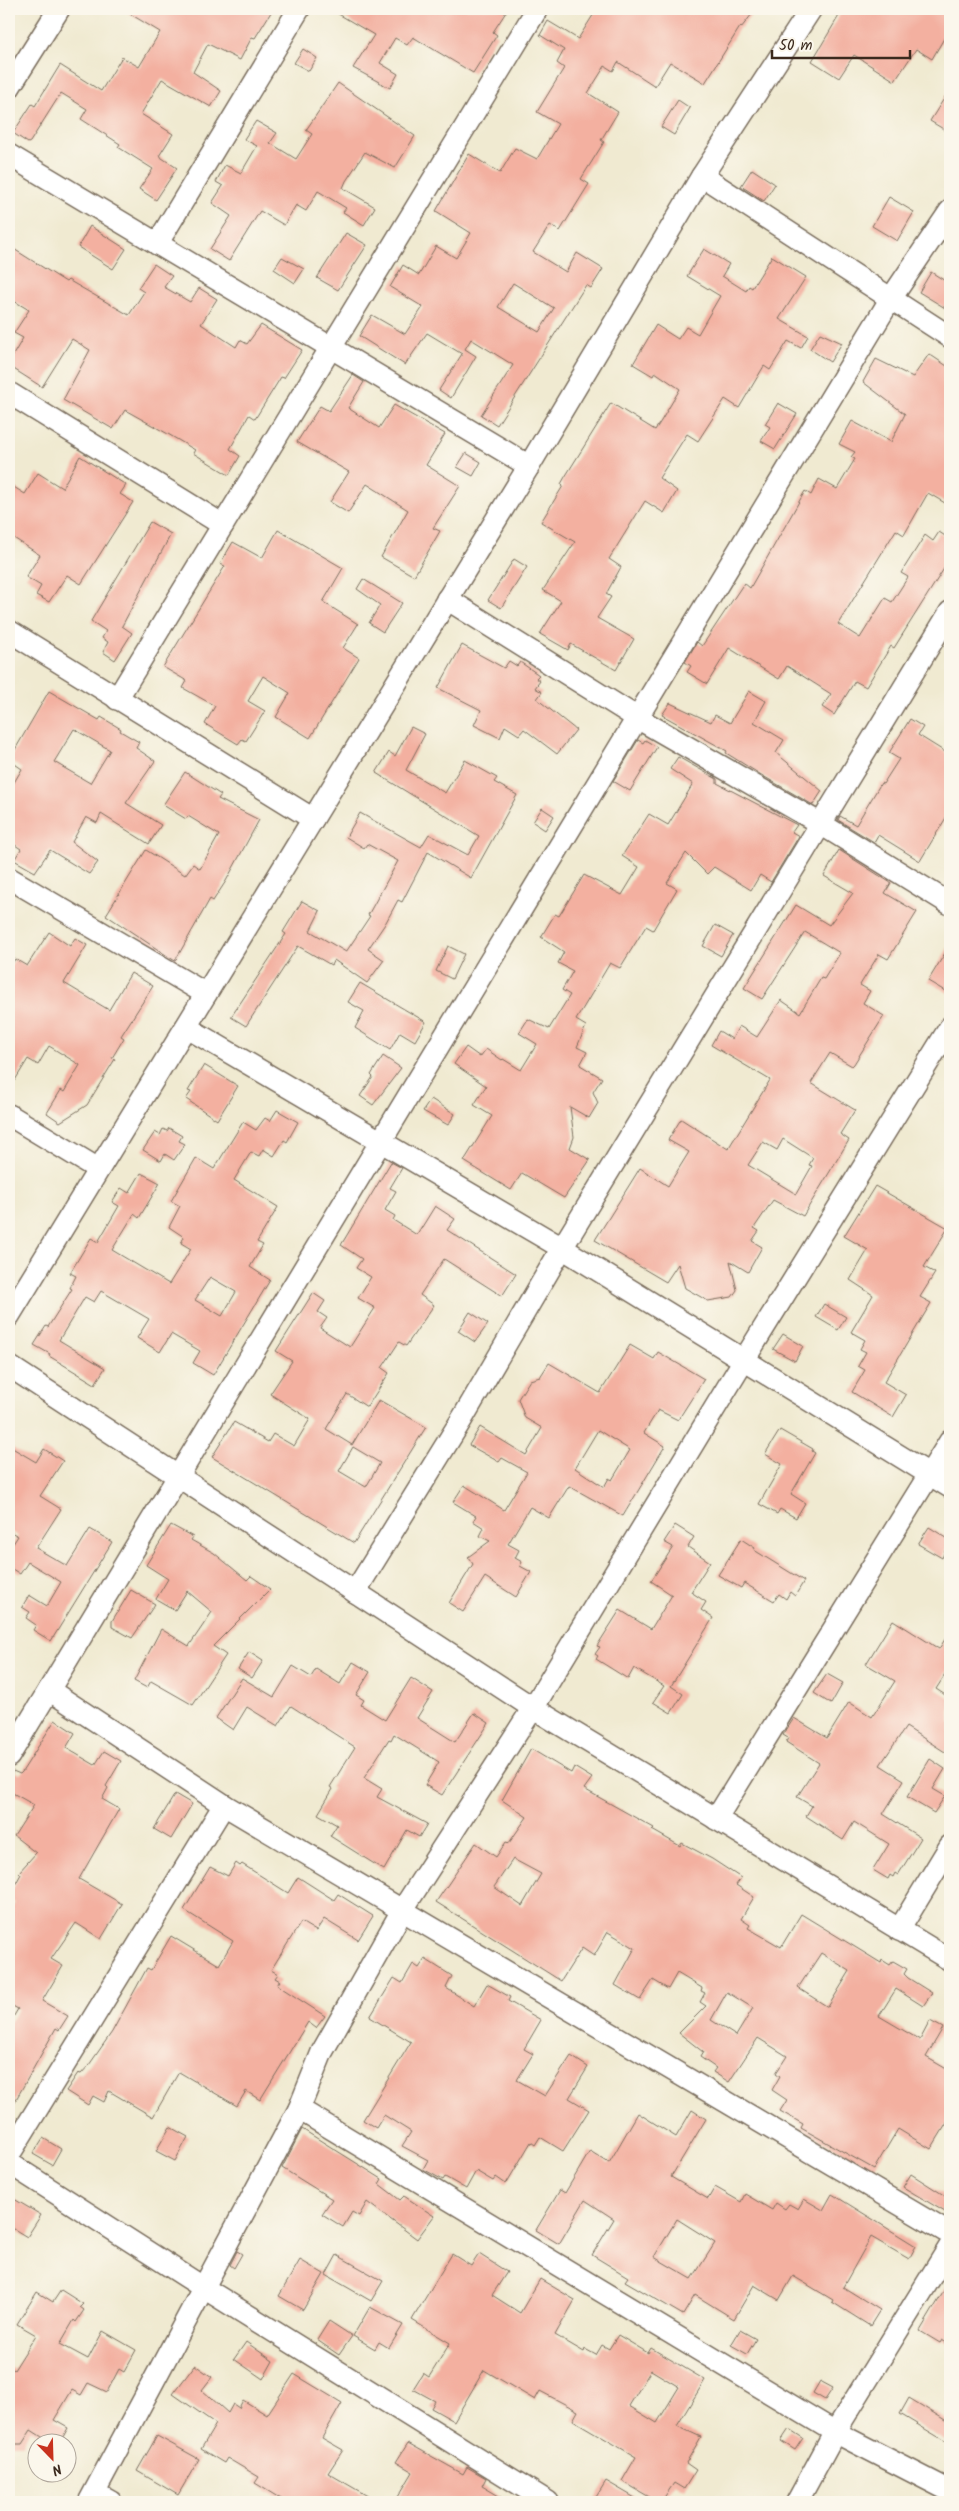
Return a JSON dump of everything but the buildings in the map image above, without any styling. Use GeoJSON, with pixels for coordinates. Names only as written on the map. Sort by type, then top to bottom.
{"type":"FeatureCollection","features":[{"type":"Feature","properties":{"kind":"street"},"geometry":{"type":"LineString","coordinates":[[9,88],[59,9]]}},
{"type":"Feature","properties":{"kind":"street"},"geometry":{"type":"LineString","coordinates":[[157,244],[299,9]]}},
{"type":"Feature","properties":{"kind":"street"},"geometry":{"type":"LineString","coordinates":[[116,699],[538,9]]}},
{"type":"Feature","properties":{"kind":"street"},"geometry":{"type":"LineString","coordinates":[[9,1316],[529,466],[702,176],[811,9]]}},
{"type":"Feature","properties":{"kind":"street"},"geometry":{"type":"LineString","coordinates":[[9,155],[529,466]]}},
{"type":"Feature","properties":{"kind":"street"},"geometry":{"type":"LineString","coordinates":[[702,176],[890,300],[950,337]]}},
{"type":"Feature","properties":{"kind":"street"},"geometry":{"type":"LineString","coordinates":[[9,1756],[381,1140],[639,719],[890,300],[950,211]]}},
{"type":"Feature","properties":{"kind":"street"},"geometry":{"type":"LineString","coordinates":[[9,393],[223,525]]}},
{"type":"Feature","properties":{"kind":"street"},"geometry":{"type":"LineString","coordinates":[[447,599],[639,719],[821,824],[950,904]]}},
{"type":"Feature","properties":{"kind":"street"},"geometry":{"type":"LineString","coordinates":[[355,1592],[462,1420],[562,1248],[950,612]]}},
{"type":"Feature","properties":{"kind":"street"},"geometry":{"type":"LineString","coordinates":[[9,631],[116,699],[313,819]]}},
{"type":"Feature","properties":{"kind":"street"},"geometry":{"type":"LineString","coordinates":[[9,878],[206,994]]}},
{"type":"Feature","properties":{"kind":"street"},"geometry":{"type":"LineString","coordinates":[[186,1027],[562,1248],[950,1487]]}},
{"type":"Feature","properties":{"kind":"street"},"geometry":{"type":"LineString","coordinates":[[99,2499],[204,2288],[299,2109],[322,2052],[403,1909],[533,1708],[744,1360],[950,1027]]}},
{"type":"Feature","properties":{"kind":"street"},"geometry":{"type":"LineString","coordinates":[[9,1115],[98,1169]]}},
{"type":"Feature","properties":{"kind":"street"},"geometry":{"type":"LineString","coordinates":[[9,1366],[533,1708],[950,1960]]}},
{"type":"Feature","properties":{"kind":"street"},"geometry":{"type":"LineString","coordinates":[[716,1819],[950,1441]]}},
{"type":"Feature","properties":{"kind":"street"},"geometry":{"type":"LineString","coordinates":[[49,1690],[224,1805],[403,1909],[950,2234]]}},
{"type":"Feature","properties":{"kind":"street"},"geometry":{"type":"LineString","coordinates":[[9,2155],[224,1805]]}},
{"type":"Feature","properties":{"kind":"street"},"geometry":{"type":"LineString","coordinates":[[899,1930],[950,1846]]}},
{"type":"Feature","properties":{"kind":"street"},"geometry":{"type":"LineString","coordinates":[[299,2109],[835,2432],[950,2491]]}},
{"type":"Feature","properties":{"kind":"street"},"geometry":{"type":"LineString","coordinates":[[9,2163],[204,2288],[548,2502]]}},
{"type":"Feature","properties":{"kind":"street"},"geometry":{"type":"LineString","coordinates":[[797,2502],[835,2432],[950,2246]]}}]}
